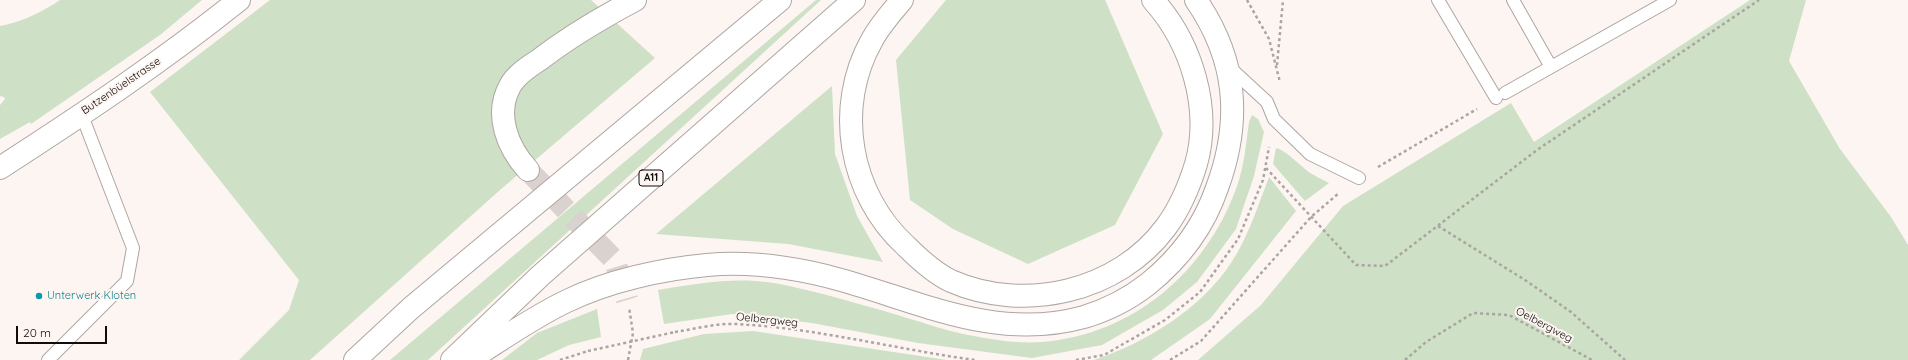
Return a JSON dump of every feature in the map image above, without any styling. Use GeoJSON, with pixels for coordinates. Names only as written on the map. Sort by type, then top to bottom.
{"type":"FeatureCollection","features":[{"type":"Feature","properties":{"kind":"main road","name":"Butzenbüelstrasse"},"geometry":{"type":"LineString","coordinates":[[2,165],[196,34],[239,0]]}},
{"type":"Feature","properties":{"kind":"main road"},"geometry":{"type":"LineString","coordinates":[[528,170],[518,159],[511,147],[502,115],[504,100],[510,86],[521,73],[566,39],[635,0]]}},
{"type":"Feature","properties":{"kind":"main road"},"geometry":{"type":"LineString","coordinates":[[356,360],[411,308],[780,0]]}},
{"type":"Feature","properties":{"kind":"main road","name":"A11"},"geometry":{"type":"LineString","coordinates":[[452,360],[540,276],[854,0]]}},
{"type":"Feature","properties":{"kind":"main road"},"geometry":{"type":"LineString","coordinates":[[902,0],[872,40],[855,83],[851,105],[851,127],[853,148],[864,188],[875,210],[888,228],[917,257],[950,280],[989,293],[1035,296],[1054,294],[1080,288],[1102,279],[1122,267],[1155,240],[1166,227],[1186,194],[1197,159],[1200,139],[1199,99],[1195,79],[1186,53],[1171,24],[1153,0]]}},
{"type":"Feature","properties":{"kind":"main road"},"geometry":{"type":"LineString","coordinates":[[469,360],[568,300],[600,288],[636,278],[685,267],[710,264],[760,265],[810,272],[842,280],[944,312],[998,324],[1026,326],[1052,324],[1099,312],[1122,301],[1161,273],[1179,254],[1206,214],[1222,175],[1232,130],[1233,108],[1227,65],[1217,36],[1196,0]]}},
{"type":"Feature","properties":{"kind":"lane"},"geometry":{"type":"LineString","coordinates":[[1438,0],[1501,96],[1670,0]]}},
{"type":"Feature","properties":{"kind":"lane"},"geometry":{"type":"LineString","coordinates":[[1513,0],[1551,67]]}},
{"type":"Feature","properties":{"kind":"lane"},"geometry":{"type":"LineString","coordinates":[[1227,65],[1267,102],[1274,119],[1310,154],[1359,178]]}},
{"type":"Feature","properties":{"kind":"lane"},"geometry":{"type":"LineString","coordinates":[[48,360],[127,281],[133,248],[81,113]]}},
{"type":"Feature","properties":{"kind":"path"},"geometry":{"type":"LineString","coordinates":[[1276,68],[1283,0]]}},
{"type":"Feature","properties":{"kind":"path"},"geometry":{"type":"LineString","coordinates":[[1266,168],[1356,265],[1385,266],[1537,150],[1759,0]]}},
{"type":"Feature","properties":{"kind":"path"},"geometry":{"type":"LineString","coordinates":[[1170,360],[1202,341],[1311,217],[1333,197],[1359,178],[1501,96]]}},
{"type":"Feature","properties":{"kind":"path"},"geometry":{"type":"LineString","coordinates":[[1438,226],[1526,280],[1572,312],[1625,360]]}},
{"type":"Feature","properties":{"kind":"path"},"geometry":{"type":"LineString","coordinates":[[628,360],[633,333],[632,316],[629,305]]}},
{"type":"Feature","properties":{"kind":"path","name":"Oelbergweg"},"geometry":{"type":"LineString","coordinates":[[1405,360],[1426,342],[1474,313],[1509,315],[1592,360]]}},
{"type":"Feature","properties":{"kind":"path","name":"Oelbergweg"},"geometry":{"type":"LineString","coordinates":[[560,360],[588,351],[675,332],[734,324],[814,333],[921,353],[974,360]]}},
{"type":"Feature","properties":{"kind":"green space"},"geometry":{"type":"Polygon","coordinates":[[[60,0],[202,0],[160,35],[31,124],[30,122],[0,139],[0,105],[5,99],[4,97],[0,96],[0,26],[32,16],[60,0]]]}},
{"type":"Feature","properties":{"kind":"green space"},"geometry":{"type":"Polygon","coordinates":[[[270,0],[591,0],[655,58],[500,190],[310,360],[239,360],[289,310],[299,280],[150,92],[270,0]]]}},
{"type":"Feature","properties":{"kind":"green space"},"geometry":{"type":"Polygon","coordinates":[[[816,0],[821,0],[428,360],[390,360],[816,0]]]}},
{"type":"Feature","properties":{"kind":"green space"},"geometry":{"type":"Polygon","coordinates":[[[946,0],[1105,0],[1163,134],[1115,225],[1028,264],[953,229],[910,200],[896,60],[946,0]]]}},
{"type":"Feature","properties":{"kind":"green space"},"geometry":{"type":"Polygon","coordinates":[[[1750,0],[1806,0],[1789,61],[1840,149],[1891,217],[1908,245],[1908,360],[1198,360],[1261,305],[1343,206],[1511,103],[1534,142],[1750,0]]]}},
{"type":"Feature","properties":{"kind":"green space"},"geometry":{"type":"Polygon","coordinates":[[[832,86],[835,154],[857,216],[883,262],[788,244],[656,234],[832,86]]]}},
{"type":"Feature","properties":{"kind":"green space"},"geometry":{"type":"Polygon","coordinates":[[[1252,115],[1258,119],[1264,132],[1254,176],[1236,229],[1197,282],[1163,310],[1102,345],[1032,358],[918,343],[812,323],[732,314],[664,324],[658,290],[706,283],[755,281],[772,283],[823,294],[956,332],[1002,341],[1042,342],[1075,337],[1106,327],[1135,313],[1161,294],[1185,272],[1205,247],[1222,219],[1239,181],[1246,147],[1249,122],[1252,115]]]}},
{"type":"Feature","properties":{"kind":"green space"},"geometry":{"type":"Polygon","coordinates":[[[1276,148],[1289,155],[1312,174],[1329,183],[1305,201],[1273,164],[1276,148]]]}},
{"type":"Feature","properties":{"kind":"green space"},"geometry":{"type":"Polygon","coordinates":[[[1269,177],[1296,211],[1210,319],[1151,360],[1094,360],[1113,353],[1152,334],[1188,309],[1219,280],[1243,243],[1269,177]]]}},
{"type":"Feature","properties":{"kind":"green space"},"geometry":{"type":"Polygon","coordinates":[[[597,309],[601,337],[569,345],[537,360],[502,360],[537,333],[597,309]]]}},
{"type":"Feature","properties":{"kind":"green space"},"geometry":{"type":"Polygon","coordinates":[[[753,331],[947,360],[640,360],[643,349],[704,334],[753,331]]]}},
{"type":"Feature","properties":{"kind":"tunnel"},"geometry":{"type":"LineString","coordinates":[[528,170],[615,261],[627,300]]}},
{"type":"Feature","properties":{"kind":"place","name":"Unterwerk Kloten"},"geometry":{"type":"Point","coordinates":[39,296]}}]}
